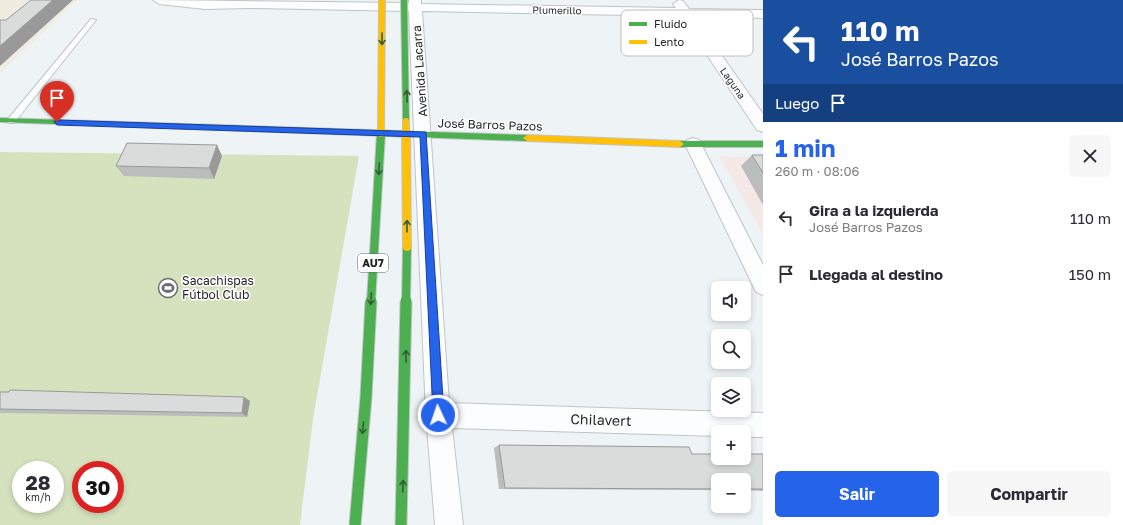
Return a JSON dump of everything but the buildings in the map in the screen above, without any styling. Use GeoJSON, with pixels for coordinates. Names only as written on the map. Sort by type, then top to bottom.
{"type":"FeatureCollection","features":[{"type":"Feature","properties":{"kind":"main road","name":"AU7"},"geometry":{"type":"LineString","coordinates":[[355,525],[366,397],[381,129],[382,0]]}},
{"type":"Feature","properties":{"kind":"main road"},"geometry":{"type":"LineString","coordinates":[[401,525],[406,399],[408,135],[412,2]]}},
{"type":"Feature","properties":{"kind":"main road","name":"José Barros Pazos"},"geometry":{"type":"LineString","coordinates":[[0,120],[693,144],[763,144]]}},
{"type":"Feature","properties":{"kind":"street","name":"Plumerillo"},"geometry":{"type":"LineString","coordinates":[[159,0],[205,6],[250,2],[412,2],[621,10]]}},
{"type":"Feature","properties":{"kind":"street","name":"Laguna"},"geometry":{"type":"LineString","coordinates":[[677,0],[682,10]]}},
{"type":"Feature","properties":{"kind":"street","name":"Avenida Lacarra"},"geometry":{"type":"LineString","coordinates":[[412,2],[424,134],[438,415],[449,525]]}},
{"type":"Feature","properties":{"kind":"street","name":"Plumerillo"},"geometry":{"type":"LineString","coordinates":[[753,14],[763,14]]}},
{"type":"Feature","properties":{"kind":"street","name":"Laguna"},"geometry":{"type":"LineString","coordinates":[[714,56],[763,126]]}},
{"type":"Feature","properties":{"kind":"street"},"geometry":{"type":"LineString","coordinates":[[693,144],[763,286]]}},
{"type":"Feature","properties":{"kind":"street","name":"Chilavert"},"geometry":{"type":"LineString","coordinates":[[438,415],[763,425]]}},
{"type":"Feature","properties":{"kind":"lane"},"geometry":{"type":"LineString","coordinates":[[11,121],[92,20]]}},
{"type":"Feature","properties":{"kind":"shaded area"},"geometry":{"type":"Polygon","coordinates":[[[0,0],[77,0],[0,73],[0,0]]]}},
{"type":"Feature","properties":{"kind":"shaded area"},"geometry":{"type":"Polygon","coordinates":[[[719,156],[763,158],[763,234],[719,156]]]}},
{"type":"Feature","properties":{"kind":"green space","name":"Sacachispas Fútbol Club"},"geometry":{"type":"Polygon","coordinates":[[[0,152],[359,156],[313,419],[300,525],[0,525],[0,152]]]}},
{"type":"Feature","properties":{"kind":"traffic: fast"},"geometry":{"type":"LineString","coordinates":[[404,0],[406,121]]}},
{"type":"Feature","properties":{"kind":"traffic: fast"},"geometry":{"type":"LineString","coordinates":[[0,120],[527,138]]}},
{"type":"Feature","properties":{"kind":"traffic: fast"},"geometry":{"type":"LineString","coordinates":[[355,525],[366,397],[381,133]]}},
{"type":"Feature","properties":{"kind":"traffic: fast"},"geometry":{"type":"LineString","coordinates":[[680,144],[763,144]]}},
{"type":"Feature","properties":{"kind":"traffic: fast"},"geometry":{"type":"LineString","coordinates":[[401,525],[407,247]]}},
{"type":"Feature","properties":{"kind":"traffic: slow"},"geometry":{"type":"LineString","coordinates":[[381,133],[382,0]]}},
{"type":"Feature","properties":{"kind":"traffic: slow"},"geometry":{"type":"LineString","coordinates":[[406,121],[407,247]]}},
{"type":"Feature","properties":{"kind":"traffic: slow"},"geometry":{"type":"LineString","coordinates":[[527,138],[680,144]]}},
{"type":"Feature","properties":{"kind":"place","name":"Sacachispas Fútbol Club"},"geometry":{"type":"Point","coordinates":[168,288]}},
{"type":"Feature","properties":{"kind":"route"},"geometry":{"type":"LineString","coordinates":[[57,122],[424,134],[438,415]]}}]}
